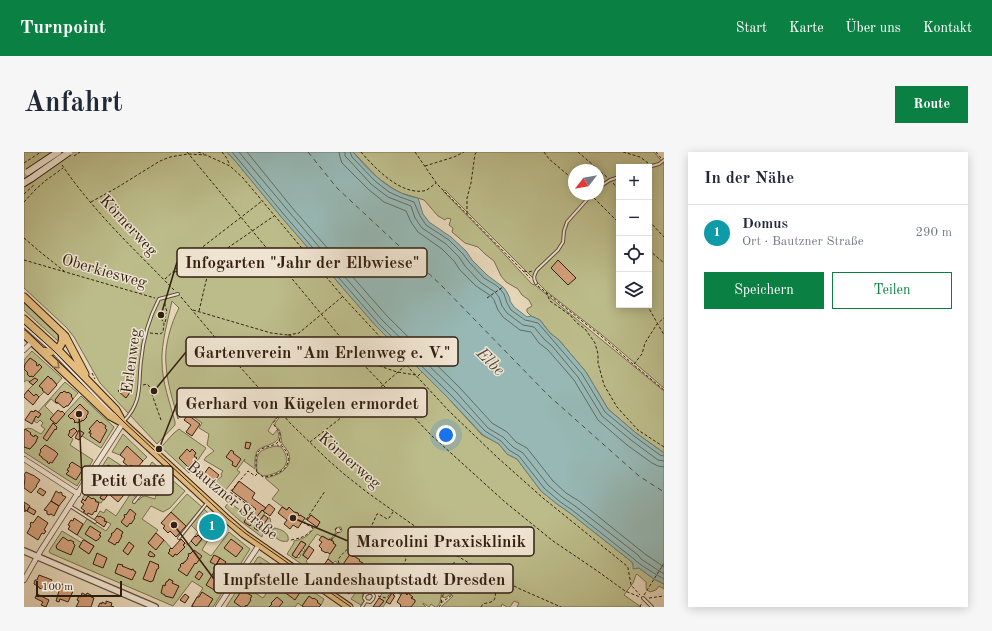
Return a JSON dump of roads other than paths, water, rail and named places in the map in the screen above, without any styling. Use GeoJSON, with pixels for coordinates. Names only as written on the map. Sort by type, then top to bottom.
{"type":"FeatureCollection","features":[{"type":"Feature","properties":{"kind":"main road"},"geometry":{"type":"LineString","coordinates":[[24,175],[58,152]]}},
{"type":"Feature","properties":{"kind":"main road"},"geometry":{"type":"LineString","coordinates":[[24,183],[69,152]]}},
{"type":"Feature","properties":{"kind":"main road"},"geometry":{"type":"LineString","coordinates":[[24,297],[62,332],[92,380]]}},
{"type":"Feature","properties":{"kind":"main road","name":"Bautzner Straße"},"geometry":{"type":"LineString","coordinates":[[24,319],[54,350],[92,380],[116,410],[123,423]]}},
{"type":"Feature","properties":{"kind":"main road"},"geometry":{"type":"LineString","coordinates":[[42,351],[54,350],[62,342],[62,332]]}},
{"type":"Feature","properties":{"kind":"main road","name":"Bautzner Straße"},"geometry":{"type":"LineString","coordinates":[[24,334],[110,416],[123,423],[228,520],[259,545],[349,607]]}},
{"type":"Feature","properties":{"kind":"street"},"geometry":{"type":"LineString","coordinates":[[24,350],[32,342]]}},
{"type":"Feature","properties":{"kind":"street"},"geometry":{"type":"LineString","coordinates":[[24,580],[123,423]]}},
{"type":"Feature","properties":{"kind":"street"},"geometry":{"type":"LineString","coordinates":[[24,459],[78,494]]}},
{"type":"Feature","properties":{"kind":"street"},"geometry":{"type":"LineString","coordinates":[[218,607],[259,545]]}},
{"type":"Feature","properties":{"kind":"street"},"geometry":{"type":"LineString","coordinates":[[24,550],[155,607]]}},
{"type":"Feature","properties":{"kind":"lane"},"geometry":{"type":"LineString","coordinates":[[652,166],[659,164],[664,160]]}},
{"type":"Feature","properties":{"kind":"lane"},"geometry":{"type":"LineString","coordinates":[[604,184],[616,177]]}},
{"type":"Feature","properties":{"kind":"lane"},"geometry":{"type":"LineString","coordinates":[[536,283],[534,278],[537,270],[558,250],[563,242],[567,222],[587,200]]}},
{"type":"Feature","properties":{"kind":"lane","name":"Oberkiesweg"},"geometry":{"type":"LineString","coordinates":[[159,299],[178,294]]}},
{"type":"Feature","properties":{"kind":"lane","name":"Erlenweg"},"geometry":{"type":"LineString","coordinates":[[123,423],[134,408],[138,398],[140,385],[140,362],[148,322],[159,299]]}},
{"type":"Feature","properties":{"kind":"lane"},"geometry":{"type":"LineString","coordinates":[[24,326],[54,350],[123,423]]}},
{"type":"Feature","properties":{"kind":"lane"},"geometry":{"type":"LineString","coordinates":[[134,502],[143,491],[158,490],[174,471]]}},
{"type":"Feature","properties":{"kind":"lane"},"geometry":{"type":"LineString","coordinates":[[179,538],[208,502]]}},
{"type":"Feature","properties":{"kind":"lane"},"geometry":{"type":"LineString","coordinates":[[70,506],[94,522]]}},
{"type":"Feature","properties":{"kind":"lane"},"geometry":{"type":"LineString","coordinates":[[332,595],[342,579]]}},
{"type":"Feature","properties":{"kind":"lane"},"geometry":{"type":"LineString","coordinates":[[362,607],[366,602],[370,602],[373,599],[374,596],[372,593],[365,595],[364,598],[366,602]]}},
{"type":"Feature","properties":{"kind":"lane"},"geometry":{"type":"LineString","coordinates":[[643,598],[652,607]]}},
{"type":"Feature","properties":{"kind":"water","name":"Elbe"},"geometry":{"type":"Polygon","coordinates":[[[227,152],[353,152],[374,174],[390,187],[408,196],[418,198],[423,214],[429,222],[451,237],[466,251],[472,260],[487,275],[503,287],[514,307],[527,317],[531,316],[540,320],[550,333],[559,340],[586,372],[608,409],[636,433],[664,453],[664,584],[639,568],[633,569],[632,562],[541,491],[517,459],[507,454],[499,444],[483,435],[376,326],[227,152]]]}},
{"type":"Feature","properties":{"kind":"tram line"},"geometry":{"type":"LineString","coordinates":[[24,324],[54,351],[124,422],[228,519],[245,533],[351,607]]}},
{"type":"Feature","properties":{"kind":"place","name":"Infogarten \"Jahr der Elbwiese\""},"geometry":{"type":"Point","coordinates":[161,315]}},
{"type":"Feature","properties":{"kind":"place","name":"Gartenverein \"Am Erlenweg e. V.\""},"geometry":{"type":"Point","coordinates":[154,391]}},
{"type":"Feature","properties":{"kind":"place","name":"Petit Café"},"geometry":{"type":"Point","coordinates":[79,414]}},
{"type":"Feature","properties":{"kind":"place","name":"Gerhard von Kügelen ermordet"},"geometry":{"type":"Point","coordinates":[159,449]}},
{"type":"Feature","properties":{"kind":"place","name":"Marcolini Praxisklinik"},"geometry":{"type":"Point","coordinates":[293,518]}},
{"type":"Feature","properties":{"kind":"place","name":"Impfstelle Landeshauptstadt Dresden"},"geometry":{"type":"Point","coordinates":[174,525]}},
{"type":"Feature","properties":{"kind":"place","name":"Domus"},"geometry":{"type":"Point","coordinates":[212,527]}}]}
